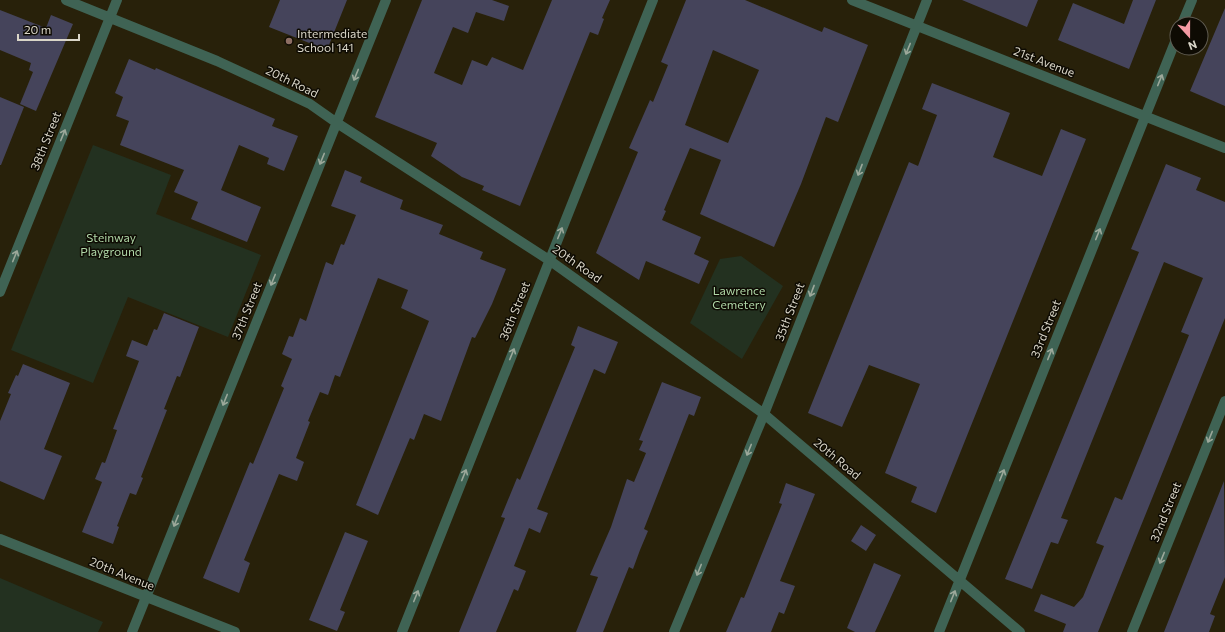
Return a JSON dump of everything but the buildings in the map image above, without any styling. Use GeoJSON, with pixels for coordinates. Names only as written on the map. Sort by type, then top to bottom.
{"type":"FeatureCollection","features":[{"type":"Feature","properties":{"kind":"street","name":"20th Road"},"geometry":{"type":"LineString","coordinates":[[66,0],[217,61],[310,104],[549,260],[764,414],[1020,632]]}},
{"type":"Feature","properties":{"kind":"street","name":"38th Street"},"geometry":{"type":"LineString","coordinates":[[0,292],[117,0]]}},
{"type":"Feature","properties":{"kind":"street","name":"37th Street"},"geometry":{"type":"LineString","coordinates":[[132,632],[386,0]]}},
{"type":"Feature","properties":{"kind":"street","name":"36th Street"},"geometry":{"type":"LineString","coordinates":[[402,632],[653,0]]}},
{"type":"Feature","properties":{"kind":"street","name":"21st Avenue"},"geometry":{"type":"LineString","coordinates":[[852,0],[1225,148]]}},
{"type":"Feature","properties":{"kind":"street","name":"35th Street"},"geometry":{"type":"LineString","coordinates":[[674,632],[764,414],[928,0]]}},
{"type":"Feature","properties":{"kind":"street"},"geometry":{"type":"LineString","coordinates":[[1185,16],[1192,0]]}},
{"type":"Feature","properties":{"kind":"street","name":"33rd Street"},"geometry":{"type":"LineString","coordinates":[[939,632],[1169,56]]}},
{"type":"Feature","properties":{"kind":"street","name":"32nd Street"},"geometry":{"type":"LineString","coordinates":[[1132,632],[1225,401]]}},
{"type":"Feature","properties":{"kind":"street","name":"20th Avenue"},"geometry":{"type":"LineString","coordinates":[[0,539],[235,632]]}},
{"type":"Feature","properties":{"kind":"green space","name":"Steinway Playground"},"geometry":{"type":"Polygon","coordinates":[[[93,145],[171,175],[156,214],[261,255],[228,337],[128,297],[93,383],[11,350],[93,145]]]}},
{"type":"Feature","properties":{"kind":"green space","name":"Lawrence Cemetery"},"geometry":{"type":"Polygon","coordinates":[[[741,256],[783,286],[742,359],[690,323],[720,259],[741,256]]]}},
{"type":"Feature","properties":{"kind":"green space"},"geometry":{"type":"Polygon","coordinates":[[[0,578],[103,622],[98,632],[0,632],[0,578]]]}},
{"type":"Feature","properties":{"kind":"place","name":"Intermediate School 141"},"geometry":{"type":"Point","coordinates":[289,41]}}]}
